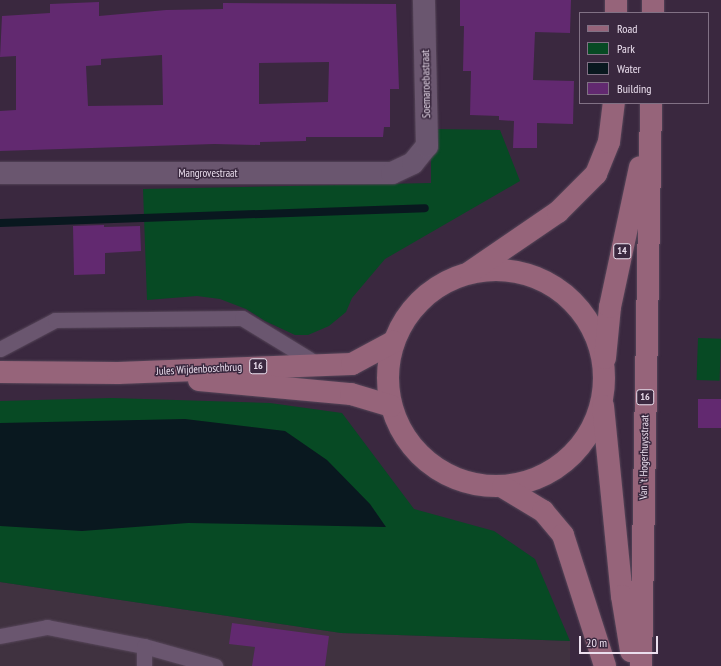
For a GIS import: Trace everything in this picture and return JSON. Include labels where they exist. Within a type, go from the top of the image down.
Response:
[{"type":"main road","points":[[616,0],[616,12]]},
{"type":"main road","points":[[653,0],[653,12]]},
{"type":"main road","points":[[605,666],[563,536],[543,511],[503,487],[453,477],[425,460],[404,436],[391,406],[387,374],[394,342],[405,319],[422,299],[443,284],[467,274],[558,212],[596,174],[609,142],[614,104]]},
{"type":"main road","name":"Van 't Hogerhuysstraat","points":[[641,666],[651,104]]},
{"type":"main road","name":"Van 't Hogerhuysstraat","points":[[604,376],[610,307],[650,128]]},
{"type":"main road","points":[[467,274],[500,270],[532,276],[561,292],[584,315],[596,338],[604,376],[603,406],[622,596],[634,666]]},
{"type":"main road","name":"Jules Wijdenboschbrug","points":[[0,372],[118,373],[317,364],[352,364],[394,342]]},
{"type":"main road","name":"Jules Wijdenboschbrug","points":[[118,373],[351,394],[391,406]]},
{"type":"main road","points":[[503,487],[543,474],[566,459],[585,438],[603,406]]},
{"type":"street","name":"Soemaroebastraat","points":[[413,163],[427,146],[424,0]]},
{"type":"street","name":"Mangrovestraat","points":[[0,173],[392,174],[413,163]]},
{"type":"lane","points":[[0,349],[55,320],[242,318],[317,364]]},
{"type":"lane","points":[[0,636],[47,627],[144,646],[215,666]]},
{"type":"lane","points":[[144,646],[144,666]]},
{"type":"shaded area","points":[[0,582],[341,633],[570,641],[570,666],[0,666]]},
{"type":"green space","points":[[431,129],[500,130],[520,181],[385,259],[352,298],[346,312],[329,326],[308,335],[295,335],[265,321],[246,309],[220,299],[197,296],[147,300],[143,189],[431,183]]},
{"type":"green space","points":[[698,338],[721,339],[720,381],[697,380]]},
{"type":"green space","points":[[112,398],[270,403],[342,413],[414,509],[494,531],[535,559],[570,641],[341,633],[0,582],[0,401]]},
{"type":"water","points":[[185,419],[285,431],[327,460],[370,504],[386,527],[188,523],[82,531],[0,526],[0,423]]},
{"type":"building","points":[[460,0],[571,0],[570,33],[535,32],[533,80],[574,81],[573,124],[537,123],[537,148],[513,148],[514,121],[499,120],[499,116],[470,115],[471,71],[463,71],[464,26],[460,26]]},
{"type":"building","points":[[99,2],[99,16],[166,10],[223,9],[223,3],[396,4],[399,89],[390,89],[390,127],[384,127],[383,137],[306,137],[306,141],[260,142],[260,145],[214,144],[0,151],[0,111],[16,110],[16,56],[0,57],[2,16],[50,13],[50,4]],"holes":[[[162,55],[163,105],[88,106],[86,66],[101,65],[101,59]],[[329,62],[328,102],[259,104],[259,63]]]},
{"type":"building","points":[[104,225],[104,227],[140,226],[141,251],[105,253],[105,274],[74,275],[73,226]]},
{"type":"building","points":[[698,399],[721,399],[721,428],[698,428]]},
{"type":"building","points":[[232,623],[329,636],[325,666],[252,666],[255,647],[229,644]]},
{"type":"waterway","points":[[0,223],[425,208]]}]
